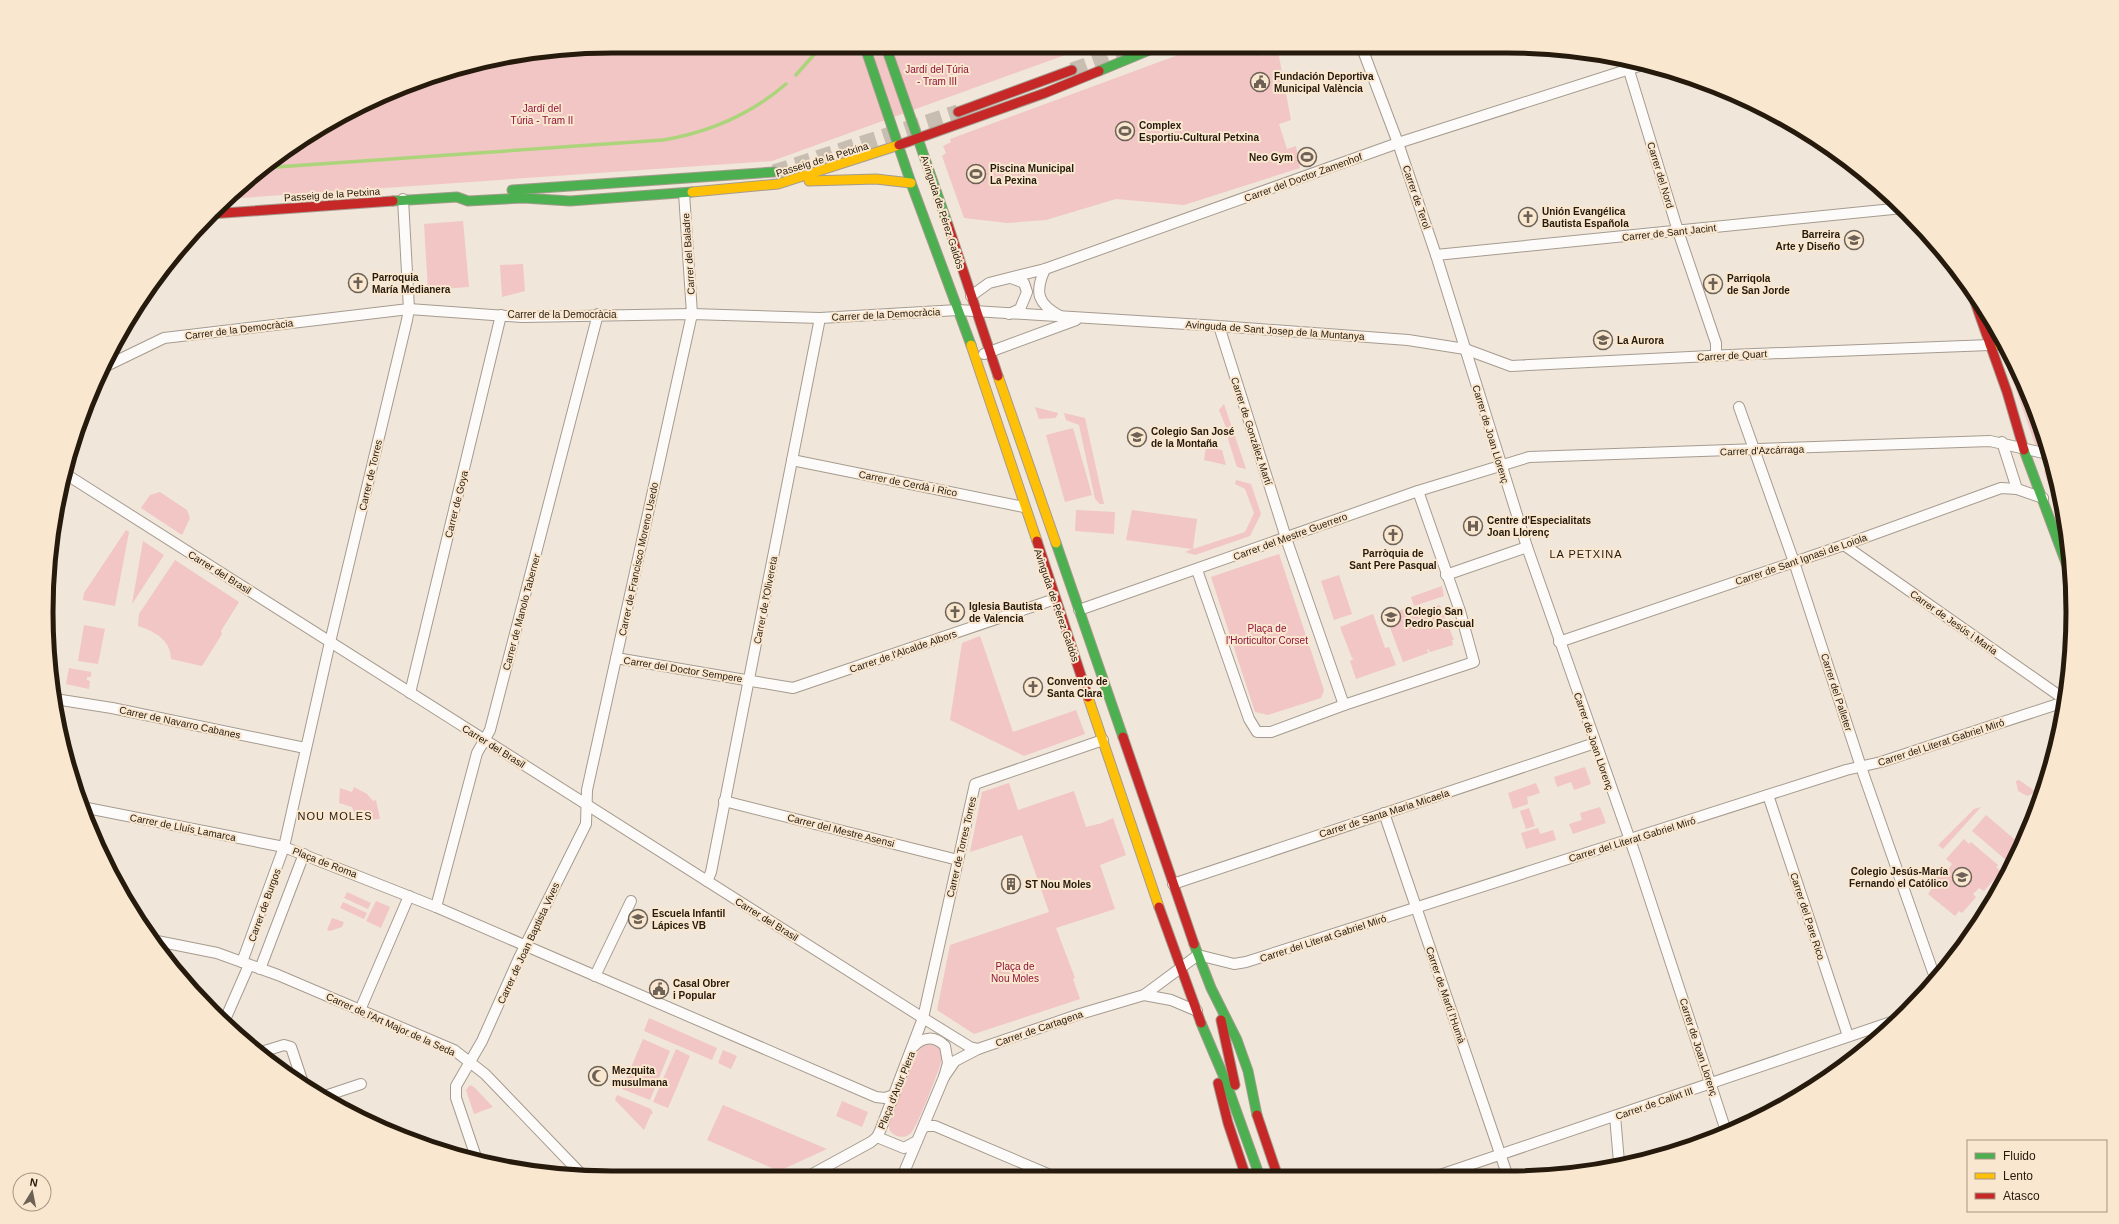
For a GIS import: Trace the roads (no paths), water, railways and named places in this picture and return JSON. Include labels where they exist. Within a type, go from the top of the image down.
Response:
[{"type":"main road","name":"Avinguda de Pérez Galdós","points":[[867,53],[911,184],[976,357],[1024,507],[1133,833],[1197,1010],[1206,1038],[1228,1123],[1244,1171]]},
{"type":"main road","name":"Avinguda de Pérez Galdós","points":[[888,53],[908,112],[919,138],[990,352],[1173,884],[1198,956],[1211,988],[1222,1022],[1236,1089],[1263,1171]]},
{"type":"main road","name":"Passeig de la Petxina","points":[[221,213],[403,199],[457,197],[468,201],[523,198],[570,201],[684,193],[778,184],[898,146],[1045,93],[1142,53]]},
{"type":"main road","points":[[958,112],[1072,70]]},
{"type":"main road","name":"Passeig de la Petxina","points":[[457,197],[468,192],[774,172]]},
{"type":"main road","points":[[778,184],[814,180],[876,179],[911,184]]},
{"type":"main road","points":[[1978,312],[2007,392],[2023,447],[2043,498],[2060,532]]},
{"type":"main road","name":"Carrer de Quart","points":[[1990,345],[1997,344]]},
{"type":"main road","name":"Avinguda de Pérez Galdós","points":[[1211,988],[1237,1040],[1248,1071],[1255,1110],[1276,1171]]},
{"type":"main road","name":"Avinguda de Pérez Galdós","points":[[1206,1038],[1226,1082],[1258,1171]]},
{"type":"street","name":"Carrer de Terol","points":[[1364,53],[1398,143],[1436,255],[1465,349]]},
{"type":"street","name":"Carrer del Doctor Zamenhof","points":[[971,296],[989,283],[1045,269],[1398,143],[1628,67]]},
{"type":"street","name":"Carrer del Nord","points":[[1628,67],[1678,231],[1716,343],[1716,356]]},
{"type":"street","name":"Carrer del Baladre","points":[[684,193],[692,314]]},
{"type":"street","name":"Carrer de Torres","points":[[305,748],[409,309],[403,199]]},
{"type":"street","name":"Carrer de Sant Jacint","points":[[1436,255],[1894,209]]},
{"type":"street","points":[[1045,269],[1039,287],[1041,300],[1045,306],[1060,316]]},
{"type":"street","points":[[1007,314],[1020,309],[1028,292],[1024,284],[1011,278]]},
{"type":"street","name":"Carrer de la Democràcia","points":[[112,363],[164,338],[409,309],[522,317],[598,314],[692,314],[820,318],[958,310]]},
{"type":"street","points":[[958,310],[977,312]]},
{"type":"street","name":"Avinguda de Sant Josep de la Muntanya","points":[[977,312],[1219,326],[1414,341],[1465,349]]},
{"type":"street","name":"Carrer de Manolo Taberner","points":[[436,907],[477,753],[490,730],[598,314]]},
{"type":"street","name":"Carrer de Francisco Moreno Usedo","points":[[586,804],[587,790],[692,314]]},
{"type":"street","name":"Carrer de Goya","points":[[410,692],[501,315]]},
{"type":"street","name":"Carrer de l'Olivereta","points":[[707,881],[711,872],[820,318]]},
{"type":"street","name":"Avinguda de Sant Josep de la Muntanya","points":[[976,357],[1057,326],[1083,318]]},
{"type":"street","name":"Carrer de González Martí","points":[[1219,326],[1285,537]]},
{"type":"street","name":"Carrer de Quart","points":[[1465,349],[1511,366],[1990,345]]},
{"type":"street","name":"Carrer de Joan Llorenç","points":[[1465,349],[1527,547],[1629,839],[1725,1126]]},
{"type":"street","name":"Carrer del Palleter","points":[[1739,407],[1794,562],[1861,767],[1934,972]]},
{"type":"street","name":"Carrer d'Azcárraga","points":[[1501,465],[1529,457],[1990,441],[2002,442],[2042,452]]},
{"type":"street","points":[[2002,442],[2017,489]]},
{"type":"street","name":"Carrer de Cerdà i Rico","points":[[792,460],[1024,507]]},
{"type":"street","name":"Carrer del Mestre Guerrero","points":[[1079,610],[1197,570],[1268,545],[1285,537],[1418,491],[1501,465]]},
{"type":"street","name":"Carrer del Brasil","points":[[70,477],[923,1018]]},
{"type":"street","name":"Carrer de Sant Ignasi de Loiola","points":[[1559,642],[1844,545],[2001,488],[2017,489],[2043,498]]},
{"type":"street","points":[[1197,570],[1249,719],[1257,732],[1271,732],[1344,705],[1474,662],[1458,604],[1446,575],[1418,491]]},
{"type":"street","points":[[1285,537],[1344,705]]},
{"type":"street","name":"Carrer de Jesús i Maria","points":[[1844,545],[2059,696]]},
{"type":"street","points":[[1446,575],[1527,547]]},
{"type":"street","name":"Carrer de l'Alcalde Albors","points":[[749,680],[793,688],[1055,599]]},
{"type":"street","name":"Carrer del Doctor Sempere","points":[[616,658],[749,680]]},
{"type":"street","name":"Carrer de Navarro Cabanes","points":[[61,700],[112,708],[305,748]]},
{"type":"street","name":"Carrer del Literat Gabriel Miró","points":[[1198,956],[1234,964],[1246,962],[1629,839],[2058,704]]},
{"type":"street","name":"Carrer de Torres Torres","points":[[923,1018],[975,784],[1103,740]]},
{"type":"street","name":"Carrer de Santa Maria Micaela","points":[[1173,884],[1595,743]]},
{"type":"street","name":"Plaça de Roma","points":[[305,748],[284,847],[369,879],[436,907],[876,1097],[885,1098],[894,1095]]},
{"type":"street","name":"Carrer del Pare Rico","points":[[1768,795],[1848,1036]]},
{"type":"street","name":"Carrer del Mestre Asensi","points":[[724,801],[958,860]]},
{"type":"street","name":"Carrer de Joan Baptista Vives","points":[[475,1154],[456,1098],[456,1086],[482,1041],[525,946],[586,824],[586,804]]},
{"type":"street","name":"Carrer de Lluís Lamarca","points":[[89,808],[284,847]]},
{"type":"street","name":"Carrer de Martí l’Humà","points":[[1384,813],[1506,1171]]},
{"type":"street","name":"Carrer de Burgos","points":[[226,1016],[284,847]]},
{"type":"street","name":"Carrer de Burgos","points":[[260,969],[304,854]]},
{"type":"street","points":[[360,1010],[409,896]]},
{"type":"street","points":[[594,976],[632,901]]},
{"type":"street","name":"Carrer de l'Art Major de la Seda","points":[[161,942],[217,953],[260,969],[454,1050],[485,1074],[577,1170]]},
{"type":"street","points":[[1144,995],[1198,956]]},
{"type":"street","points":[[1144,995],[1165,998],[1197,1010]]},
{"type":"street","name":"Carrer de Cartagena","points":[[944,1077],[955,1061],[978,1049],[1080,1014],[1144,995]]},
{"type":"street","points":[[923,1018],[970,1047],[978,1049]]},
{"type":"street","name":"Plaça d'Artur Piera","points":[[917,1141],[904,1148],[877,1137],[923,1018]]},
{"type":"street","name":"Carrer de Calixt III","points":[[1451,1171],[1884,1024]]},
{"type":"street","name":"Plaça d'Artur Piera","points":[[904,1171],[944,1077],[948,1062],[945,1046],[936,1039],[930,1038],[920,1040],[913,1047]]},
{"type":"street","points":[[267,1051],[289,1045],[292,1049],[301,1077]]},
{"type":"street","points":[[330,1095],[361,1084]]},
{"type":"street","points":[[1615,1116],[1619,1159]]},
{"type":"street","points":[[922,1128],[926,1126],[935,1126],[1040,1171]]},
{"type":"street","points":[[818,1171],[877,1137]]},
{"type":"waterway","points":[[796,75],[815,53]]},
{"type":"waterway","points":[[274,167],[663,140],[680,137],[729,121],[758,105],[786,84]]},
{"type":"tunnel","points":[[1072,70],[1120,53]]},
{"type":"tunnel","points":[[774,172],[958,112]]},
{"type":"place","name":"Fundación Deportiva Municipal València","points":[[1260,82]]},
{"type":"place","name":"Complex Esportiu-Cultural Petxina","points":[[1125,131]]},
{"type":"place","name":"Neo Gym","points":[[1307,157]]},
{"type":"place","name":"Piscina Municipal La Pexina","points":[[976,174]]},
{"type":"place","name":"Unión Evangélica Bautista Española","points":[[1528,217]]},
{"type":"place","name":"Barreira Arte y Diseño","points":[[1854,240]]},
{"type":"place","name":"Parroquia María Medianera","points":[[358,283]]},
{"type":"place","name":"Parriqola de San Jorde","points":[[1713,284]]},
{"type":"place","name":"La Aurora","points":[[1603,340]]},
{"type":"place","name":"Colegio San José de la Montaña","points":[[1137,437]]},
{"type":"place","name":"Centre d'Especialitats Joan Llorenç","points":[[1473,526]]},
{"type":"place","name":"Parròquia de Sant Pere Pasqual","points":[[1393,535]]},
{"type":"place","name":"Iglesia Bautista de Valencia","points":[[955,612]]},
{"type":"place","name":"Colegio San Pedro Pascual","points":[[1391,617]]},
{"type":"place","name":"Convento de Santa Clara","points":[[1033,687]]},
{"type":"place","name":"Colegio Jesús-María Fernando el Católico","points":[[1962,877]]},
{"type":"place","name":"ST Nou Moles","points":[[1011,884]]},
{"type":"place","name":"Escuela Infantil Lápices VB","points":[[638,919]]},
{"type":"place","name":"Casal Obrer i Popular","points":[[659,989]]},
{"type":"place","name":"Mezquita musulmana","points":[[598,1076]]},
{"type":"district","name":"LA PETXINA","points":[[1586,554]]},
{"type":"district","name":"NOU MOLES","points":[[335,816]]},
{"type":"park label","name":"Jardí del Túria - Tram III","points":[[937,74]]},
{"type":"park label","name":"Jardí del Túria - Tram II","points":[[542,114]]},
{"type":"park label","name":"Plaça de l'Horticultor Corset","points":[[1267,634]]},
{"type":"park label","name":"Plaça de Nou Moles","points":[[1015,972]]}]
